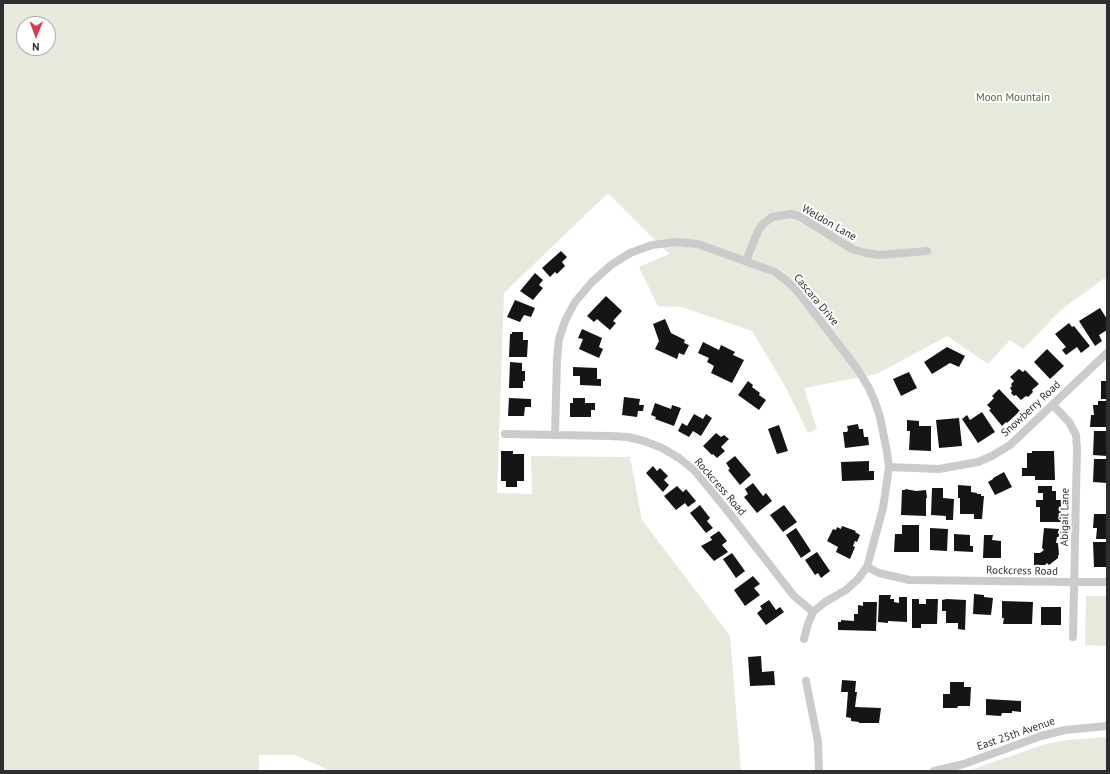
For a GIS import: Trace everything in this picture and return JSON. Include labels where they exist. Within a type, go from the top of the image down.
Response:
[{"type":"street","name":"Weldon Lane","points":[[746,261],[758,231],[763,224],[772,217],[791,214],[799,216],[852,250],[866,254],[879,256],[926,251]]},
{"type":"street","name":"Cascara Drive","points":[[555,435],[559,339],[565,321],[575,302],[592,282],[611,264],[630,253],[652,245],[676,242],[698,244],[775,272],[798,292],[856,366],[875,402],[885,440],[888,467],[883,508],[867,567],[858,579],[846,590],[825,602],[813,612]]},
{"type":"street","name":"Snowberry Road","points":[[888,467],[939,469],[978,462],[992,456],[1010,445],[1107,353]]},
{"type":"street","name":"Abigail Lane","points":[[1053,405],[1069,422],[1076,435],[1073,637]]},
{"type":"street","name":"Rockcress Road","points":[[505,434],[610,436],[644,441],[662,448],[679,458],[695,471],[794,596],[813,612]]},
{"type":"street","name":"Rockcress Road","points":[[867,567],[879,573],[909,580],[1107,582]]},
{"type":"street","points":[[804,639],[813,612]]},
{"type":"street","points":[[806,681],[818,742],[819,771]]},
{"type":"street","name":"East 25th Avenue","points":[[934,771],[964,764],[1041,736],[1065,730],[1107,726]]},
{"type":"green space","name":"Moon Mountain","points":[[3,3],[1107,3],[1107,279],[1103,279],[1061,310],[1023,349],[1010,340],[988,364],[947,336],[877,374],[804,388],[817,429],[808,433],[785,386],[752,331],[682,307],[658,306],[639,267],[669,254],[608,193],[504,293],[497,493],[532,494],[531,456],[630,457],[642,520],[730,636],[741,771],[331,771],[295,755],[259,755],[259,771],[3,771]]},
{"type":"green space","points":[[1086,596],[1107,596],[1107,646],[1085,645]]},
{"type":"green space","points":[[1107,737],[1107,771],[967,771],[1046,744],[1067,740]]},
{"type":"building","points":[[561,251],[567,257],[562,262],[565,266],[557,274],[555,272],[550,277],[542,268]]},
{"type":"building","points":[[535,273],[543,280],[539,285],[543,288],[533,300],[520,291]]},
{"type":"building","points":[[606,296],[622,311],[613,321],[616,323],[610,330],[597,319],[594,322],[587,316]]},
{"type":"building","points":[[515,300],[535,308],[531,317],[524,315],[520,322],[507,317]]},
{"type":"building","points":[[1100,308],[1107,319],[1107,330],[1099,335],[1102,341],[1095,346],[1079,321]]},
{"type":"building","points":[[665,319],[671,333],[685,340],[684,343],[689,345],[684,355],[679,353],[677,359],[655,349],[659,341],[653,324]]},
{"type":"building","points":[[1069,323],[1072,327],[1074,326],[1090,346],[1081,353],[1077,347],[1066,355],[1062,350],[1066,347],[1055,334]]},
{"type":"building","points":[[582,329],[602,338],[599,347],[603,349],[599,358],[579,349],[583,339],[578,338]]},
{"type":"building","points":[[512,332],[523,332],[523,340],[528,340],[527,357],[509,357],[510,334],[512,334]]},
{"type":"building","points":[[703,342],[719,350],[721,345],[735,352],[733,355],[744,360],[732,383],[711,373],[714,366],[707,362],[709,358],[698,353]]},
{"type":"building","points":[[947,347],[965,356],[959,367],[950,363],[932,374],[924,362]]},
{"type":"building","points":[[1047,349],[1064,366],[1050,379],[1034,362]]},
{"type":"building","points":[[510,362],[522,363],[522,371],[525,371],[523,388],[509,388]]},
{"type":"building","points":[[573,367],[597,368],[597,379],[601,379],[601,386],[580,385],[580,376],[573,376]]},
{"type":"building","points":[[1019,369],[1023,372],[1025,370],[1039,384],[1032,390],[1033,392],[1028,397],[1026,396],[1021,400],[1016,395],[1014,396],[1011,393],[1012,391],[1010,388],[1014,381],[1010,377]]},
{"type":"building","points":[[909,372],[917,388],[901,396],[893,379]]},
{"type":"building","points":[[748,381],[753,385],[752,387],[760,393],[759,395],[766,400],[759,410],[738,395]]},
{"type":"building","points":[[1101,381],[1107,381],[1107,399],[1101,399]]},
{"type":"building","points":[[999,389],[1020,411],[1002,426],[989,410],[991,409],[987,405],[994,398],[992,396]]},
{"type":"building","points":[[624,397],[640,399],[639,405],[644,405],[643,411],[638,411],[637,417],[622,415]]},
{"type":"building","points":[[509,398],[531,399],[531,407],[525,407],[524,416],[508,416]]},
{"type":"building","points":[[573,398],[585,398],[585,403],[595,403],[595,410],[591,410],[591,417],[570,417],[570,403],[573,403]]},
{"type":"building","points":[[1098,401],[1107,401],[1107,427],[1090,427],[1091,415],[1094,415],[1093,405],[1098,405]]},
{"type":"building","points":[[655,403],[671,409],[672,405],[681,408],[674,426],[655,419],[656,417],[651,415]]},
{"type":"building","points":[[982,412],[995,432],[978,443],[962,419],[967,415],[970,420]]},
{"type":"building","points":[[694,414],[703,419],[706,414],[712,418],[701,436],[693,431],[689,437],[678,431],[682,423],[687,426]]},
{"type":"building","points":[[959,418],[962,446],[939,448],[936,420]]},
{"type":"building","points":[[907,420],[919,421],[919,426],[931,426],[931,451],[909,450],[910,431],[907,431]]},
{"type":"building","points":[[858,424],[859,429],[863,429],[864,437],[868,437],[869,445],[845,448],[843,432],[847,432],[847,426]]},
{"type":"building","points":[[779,425],[788,451],[777,454],[768,429]]},
{"type":"building","points":[[1094,431],[1106,431],[1107,456],[1093,455]]},
{"type":"building","points":[[716,433],[721,437],[724,435],[729,439],[721,447],[725,451],[717,458],[703,446]]},
{"type":"building","points":[[501,451],[513,451],[513,454],[524,454],[524,481],[517,481],[517,487],[506,487],[506,481],[501,481]]},
{"type":"building","points":[[1032,451],[1054,451],[1055,480],[1035,480],[1035,476],[1022,476],[1022,468],[1027,468],[1027,453],[1032,453]]},
{"type":"building","points":[[735,456],[751,475],[740,485],[728,470],[730,469],[726,463]]},
{"type":"building","points":[[1094,459],[1107,459],[1107,483],[1093,482]]},
{"type":"building","points":[[869,461],[869,471],[874,471],[874,480],[842,481],[841,462]]},
{"type":"building","points":[[653,466],[657,471],[660,468],[668,476],[664,480],[669,485],[663,492],[646,473]]},
{"type":"building","points":[[1004,472],[1012,487],[995,495],[988,482]]},
{"type":"building","points":[[753,483],[763,496],[766,493],[772,501],[757,513],[744,497],[748,494],[745,489]]},
{"type":"building","points":[[958,485],[971,486],[971,492],[984,496],[982,519],[974,519],[974,514],[960,514]]},
{"type":"building","points":[[677,486],[683,492],[686,489],[696,501],[688,507],[685,503],[676,510],[664,496]]},
{"type":"building","points":[[1038,486],[1052,486],[1052,491],[1056,491],[1056,500],[1061,500],[1061,522],[1040,522],[1040,507],[1036,507],[1036,500],[1043,500],[1043,493],[1038,493]]},
{"type":"building","points":[[932,488],[943,488],[943,498],[954,499],[953,520],[946,520],[946,516],[931,515]]},
{"type":"building","points":[[905,489],[916,491],[926,490],[926,516],[901,515],[902,490]]},
{"type":"building","points":[[700,505],[710,518],[707,521],[713,528],[706,533],[690,513]]},
{"type":"building","points":[[784,505],[797,522],[783,532],[770,515]]},
{"type":"building","points":[[1094,514],[1107,514],[1107,539],[1096,539],[1097,528],[1093,528]]},
{"type":"building","points":[[902,525],[919,525],[919,552],[894,552],[895,534],[902,534]]},
{"type":"building","points":[[842,526],[856,531],[855,532],[860,535],[857,542],[855,541],[853,546],[855,547],[850,559],[836,552],[838,547],[827,541],[833,529],[836,530],[837,527],[841,529]]},
{"type":"building","points":[[796,528],[811,551],[801,558],[786,535]]},
{"type":"building","points":[[930,528],[948,529],[947,551],[930,550]]},
{"type":"building","points":[[1044,528],[1059,529],[1059,537],[1057,537],[1056,543],[1058,543],[1059,555],[1058,558],[1049,565],[1047,563],[1045,565],[1034,565],[1034,553],[1040,553],[1044,550],[1042,548]]},
{"type":"building","points":[[719,531],[727,541],[722,545],[728,552],[714,561],[701,546],[712,540],[710,537]]},
{"type":"building","points":[[954,534],[970,535],[970,546],[973,546],[973,552],[954,551]]},
{"type":"building","points":[[984,535],[993,535],[992,540],[1001,541],[1001,558],[983,558]]},
{"type":"building","points":[[1093,542],[1107,542],[1107,567],[1094,567]]},
{"type":"building","points":[[817,552],[830,571],[821,578],[818,573],[815,575],[805,560]]},
{"type":"building","points":[[732,553],[745,571],[736,578],[723,559]]},
{"type":"building","points":[[753,576],[760,584],[754,588],[760,595],[745,606],[734,590]]},
{"type":"building","points":[[974,594],[993,598],[991,615],[973,614]]},
{"type":"building","points":[[879,595],[891,595],[890,599],[894,599],[894,602],[899,603],[899,597],[907,597],[907,622],[878,622]]},
{"type":"building","points":[[912,599],[919,599],[919,604],[926,604],[926,599],[938,599],[937,624],[921,624],[921,628],[912,628]]},
{"type":"building","points":[[769,600],[776,610],[780,607],[784,612],[766,625],[757,613],[762,609],[760,606]]},
{"type":"building","points":[[942,600],[966,600],[965,630],[958,629],[958,623],[946,623],[946,611],[942,611]]},
{"type":"building","points":[[1002,601],[1033,602],[1032,624],[1003,624],[1004,618],[1002,618]]},
{"type":"building","points":[[863,602],[877,602],[876,631],[838,630],[838,622],[841,622],[841,620],[854,621],[854,614],[858,614],[858,605],[863,606]]},
{"type":"building","points":[[1041,607],[1061,607],[1061,625],[1041,625]]},
{"type":"building","points":[[761,656],[762,672],[774,671],[775,685],[750,686],[748,657]]},
{"type":"building","points":[[842,680],[856,681],[855,692],[857,692],[855,707],[881,708],[879,723],[859,723],[851,721],[851,718],[846,717],[848,692],[841,692]]},
{"type":"building","points":[[950,682],[964,682],[964,687],[971,687],[970,706],[943,708],[943,694],[950,694]]},
{"type":"building","points":[[986,699],[1021,701],[1021,712],[1012,711],[1012,713],[1002,713],[1001,716],[986,715]]}]
